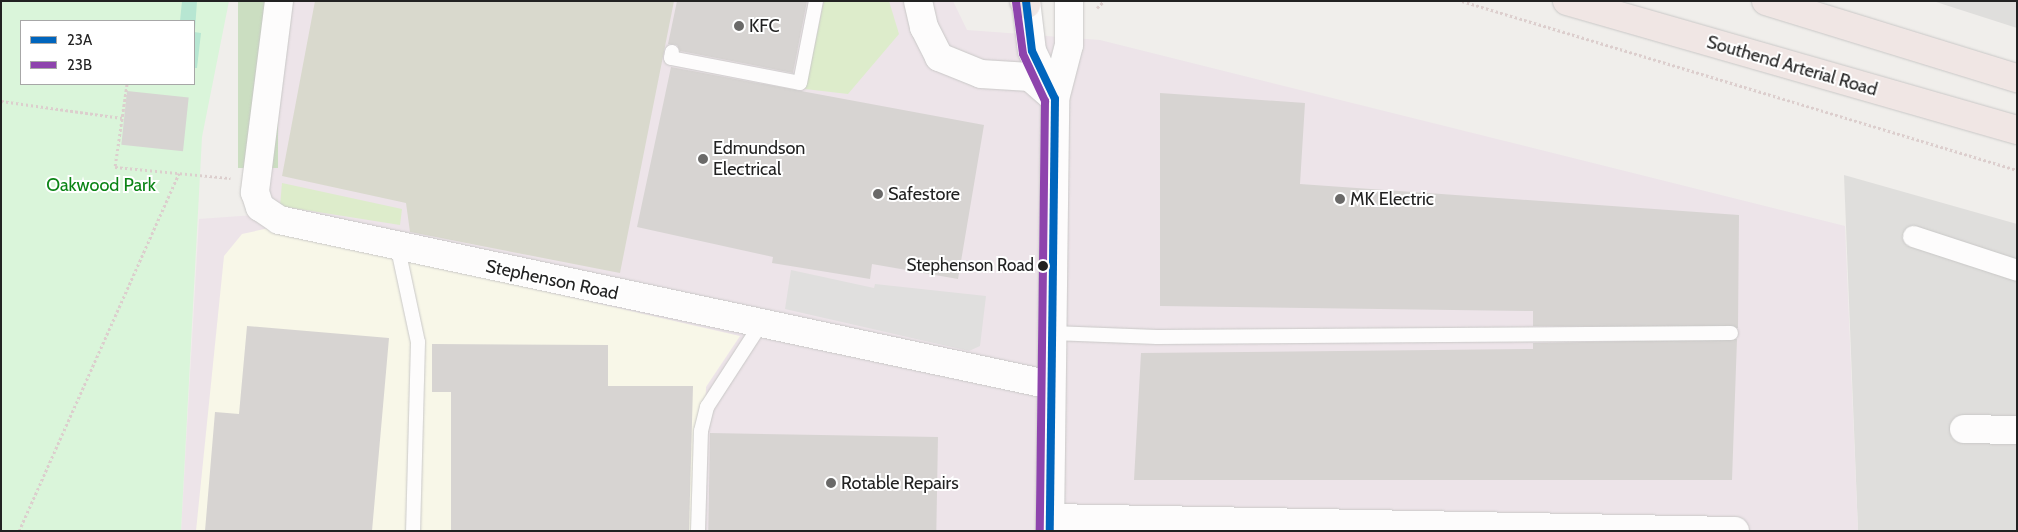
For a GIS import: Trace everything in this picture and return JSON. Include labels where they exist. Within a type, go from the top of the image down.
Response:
[{"type":"highway","name":"Southend Arterial Road","points":[[1567,1],[2017,130]]},
{"type":"highway","points":[[1766,1],[2017,78]]},
{"type":"street","name":"Stephenson Road","points":[[279,1],[256,181],[260,206],[279,220],[398,249],[1051,385]]},
{"type":"street","points":[[918,1],[924,27],[939,56],[956,67],[1030,78],[1055,99]]},
{"type":"street","points":[[1069,1],[1069,45],[1055,99],[1050,524],[1735,531]]},
{"type":"street","points":[[994,73],[1006,71],[1022,59],[1027,34],[1025,2]]},
{"type":"street","points":[[1027,34],[1055,99]]},
{"type":"street","points":[[1914,236],[2017,270]]},
{"type":"street","points":[[1964,429],[2017,430]]},
{"type":"lane","points":[[672,52],[671,58],[800,83],[816,1]]},
{"type":"lane","points":[[398,249],[418,342],[413,531]]},
{"type":"lane","points":[[698,531],[701,431],[707,407],[761,324]]},
{"type":"lane","points":[[1052,333],[1167,337],[1731,333]]},
{"type":"path","points":[[1462,1],[2017,170]]},
{"type":"path","points":[[127,85],[116,167],[256,181]]},
{"type":"path","points":[[1,102],[122,118]]},
{"type":"path","points":[[19,531],[179,173]]},
{"type":"shaded area","points":[[286,1],[953,1],[967,30],[1100,40],[1845,226],[1858,531],[181,531],[199,219],[255,215]]},
{"type":"shaded area","points":[[315,1],[674,1],[620,273],[410,232],[406,203],[282,176]]},
{"type":"shaded area","points":[[1933,1],[2017,1],[2017,28]]},
{"type":"shaded area","points":[[1844,175],[2017,224],[2017,531],[1858,531]]},
{"type":"shaded area","points":[[269,228],[740,336],[706,387],[702,531],[196,531],[224,256],[242,234]]},
{"type":"shaded area","points":[[791,270],[874,288],[875,284],[986,296],[980,346],[969,351],[785,309]]},
{"type":"green space","name":"Oakwood Park","points":[[1,1],[229,1],[202,137],[181,531],[1,531]]},
{"type":"green space","points":[[182,1],[197,1],[195,30],[195,20],[180,20]]},
{"type":"green space","points":[[238,1],[278,1],[278,168],[238,168]]},
{"type":"green space","points":[[824,1],[889,1],[899,34],[848,94],[805,89]]},
{"type":"green space","points":[[195,32],[201,33],[197,68],[195,68]]},
{"type":"green space","points":[[282,183],[402,209],[400,225],[280,206]]},
{"type":"building","name":"KFC","points":[[677,1],[807,1],[793,73],[680,51],[677,45],[668,44]]},
{"type":"building","points":[[671,67],[984,125],[958,279],[872,264],[870,279],[772,263],[773,257],[637,227]]},
{"type":"building","points":[[127,91],[189,97],[183,151],[121,145]]},
{"type":"building","name":"MK Electric","points":[[1160,93],[1305,103],[1300,184],[1739,215],[1738,328],[1533,326],[1533,311],[1160,306]]},
{"type":"building","points":[[247,326],[389,338],[372,531],[205,531],[215,412],[239,414]]},
{"type":"building","points":[[1737,339],[1732,480],[1134,480],[1141,353],[1533,349],[1533,343]]},
{"type":"building","points":[[432,344],[608,345],[608,386],[693,386],[689,531],[451,531],[451,392],[432,392]]},
{"type":"building","name":"Rotable Repairs","points":[[710,433],[938,437],[936,531],[708,531]]},
{"type":"transit line","name":"23A","points":[[1026,1],[1032,51],[1055,99],[1050,531]]},
{"type":"transit line","name":"23B","points":[[1016,2],[1023,54],[1045,101],[1040,531]]},
{"type":"place","name":"KFC","points":[[739,26]]},
{"type":"place","name":"Edmundson Electrical","points":[[703,159]]},
{"type":"place","name":"Safestore","points":[[878,194]]},
{"type":"place","name":"MK Electric","points":[[1340,199]]},
{"type":"place","name":"Stephenson Road","points":[[1043,266]]},
{"type":"place","name":"Rotable Repairs","points":[[831,483]]}]
